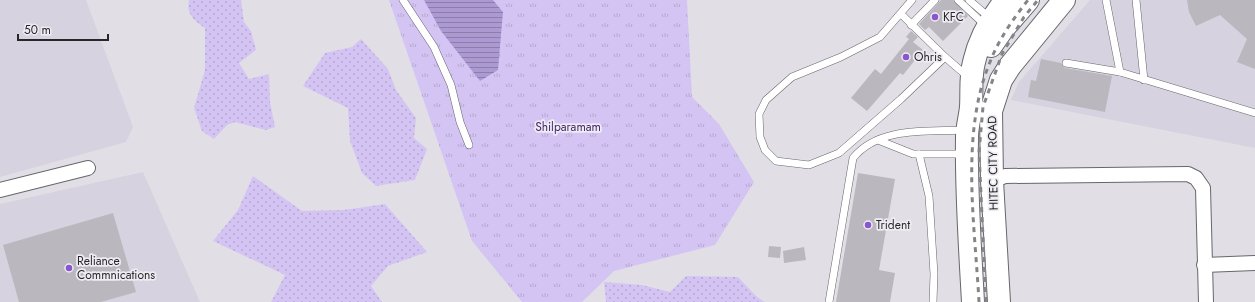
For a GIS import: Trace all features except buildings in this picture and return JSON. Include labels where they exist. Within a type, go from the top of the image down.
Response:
[{"type":"main road","name":"HITEC CITY ROAD","points":[[999,302],[992,181],[981,109],[971,79],[974,60],[994,26],[1006,0]]},
{"type":"main road","points":[[981,109],[980,72],[992,45],[994,26],[1028,0]]},
{"type":"main road","points":[[981,109],[1023,28],[1046,0]]},
{"type":"main road","name":"HITEC CITY ROAD","points":[[973,302],[967,130],[1010,66],[1064,0]]},
{"type":"street","points":[[0,190],[88,168]]},
{"type":"street","points":[[992,181],[1005,176],[1188,174],[1196,178],[1203,188],[1206,302]]},
{"type":"street","points":[[1204,265],[1255,263]]},
{"type":"lane","points":[[403,0],[437,53],[451,85],[460,122],[469,145]]},
{"type":"lane","points":[[912,0],[880,38],[841,57],[792,77],[766,100],[759,114],[760,137],[766,150],[776,161],[809,166],[839,153],[901,100],[945,57]]},
{"type":"lane","points":[[911,24],[935,0]]},
{"type":"lane","points":[[958,0],[994,26]]},
{"type":"lane","points":[[969,0],[994,26]]},
{"type":"lane","points":[[1106,0],[1120,72]]},
{"type":"lane","points":[[1136,0],[1144,80]]},
{"type":"lane","points":[[901,14],[945,57],[971,79]]},
{"type":"lane","points":[[1066,62],[1120,72],[1255,113]]},
{"type":"lane","points":[[829,302],[853,158],[869,143],[904,132],[967,130]]},
{"type":"lane","points":[[878,140],[913,154],[967,154]]},
{"type":"lane","points":[[919,154],[929,196],[934,274],[933,302]]},
{"type":"shaded area","points":[[0,0],[86,0],[133,127],[126,142],[0,177]]},
{"type":"shaded area","points":[[424,0],[493,0],[503,12],[498,70],[480,81],[441,31]]},
{"type":"shaded area","points":[[1090,0],[1255,0],[1255,148],[1011,100],[1019,82]]},
{"type":"shaded area","points":[[143,172],[200,302],[0,302],[0,204]]},
{"type":"green space","points":[[189,0],[241,0],[244,22],[251,31],[256,50],[239,63],[249,79],[269,74],[270,102],[275,127],[266,130],[235,122],[227,125],[214,139],[202,131],[194,108],[205,70],[205,28],[192,17],[188,5]]},
{"type":"green space","name":"Shilparamam","points":[[389,0],[687,0],[692,97],[719,124],[754,182],[715,245],[614,271],[582,302],[522,302],[472,241]]},
{"type":"green space","points":[[361,39],[388,69],[396,90],[416,118],[414,138],[427,149],[415,180],[376,186],[362,173],[350,141],[348,108],[303,86],[325,53],[352,47]]},
{"type":"green space","points":[[253,176],[302,211],[344,210],[385,204],[427,252],[388,266],[371,286],[382,302],[271,302],[285,275],[213,241],[238,210]]},
{"type":"green space","points":[[686,276],[738,277],[757,297],[765,302],[606,302],[604,282],[642,285],[670,292]]},
{"type":"railway","points":[[979,302],[972,180],[972,149],[975,119],[981,90],[990,62],[1007,30],[1028,0]]},
{"type":"railway","points":[[986,302],[979,152],[983,107],[1002,54],[1024,17],[1038,0]]},
{"type":"place","name":"KFC","points":[[935,17]]},
{"type":"place","name":"Ohris","points":[[906,57]]},
{"type":"place","name":"Trident","points":[[868,225]]},
{"type":"place","name":"Reliance Commnications","points":[[69,268]]}]
